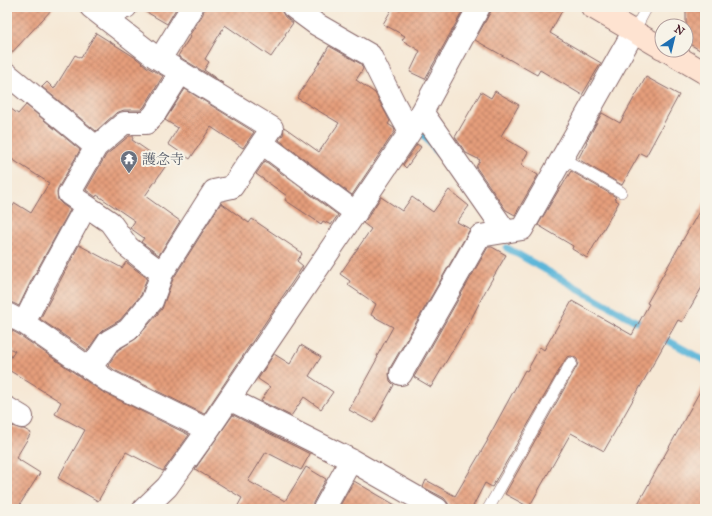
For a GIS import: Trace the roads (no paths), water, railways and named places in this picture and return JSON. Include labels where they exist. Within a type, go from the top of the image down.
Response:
[{"type":"street","points":[[96,11],[126,7]]},
{"type":"street","points":[[160,59],[192,7]]},
{"type":"street","points":[[293,7],[316,24],[370,55],[394,103],[417,121],[506,232]]},
{"type":"street","points":[[144,509],[167,487],[208,430],[356,213],[417,121],[479,7]]},
{"type":"street","points":[[592,7],[654,43]]},
{"type":"street","points":[[90,369],[109,341],[128,330],[152,301],[162,273],[214,191],[232,187],[272,128],[160,59],[96,11]]},
{"type":"street","points":[[401,374],[480,236],[522,229],[634,31]]},
{"type":"street","points":[[680,58],[705,73]]},
{"type":"street","points":[[162,273],[128,247],[110,222],[69,194],[96,148],[124,123],[146,123],[154,115],[180,72]]},
{"type":"street","points":[[7,74],[96,148]]},
{"type":"street","points":[[262,143],[356,213]]},
{"type":"street","points":[[86,206],[42,287],[16,318],[108,381],[208,430]]},
{"type":"street","points":[[229,399],[350,460],[437,509]]},
{"type":"street","points":[[324,509],[350,460]]},
{"type":"lane","points":[[634,31],[648,7]]},
{"type":"lane","points":[[562,158],[621,192]]},
{"type":"lane","points":[[488,509],[571,363]]},
{"type":"waterway","points":[[417,126],[438,153]]},
{"type":"waterway","points":[[507,248],[646,327]]},
{"type":"waterway","points":[[660,336],[705,361]]},
{"type":"place","name":"護念寺","points":[[129,174]]}]
